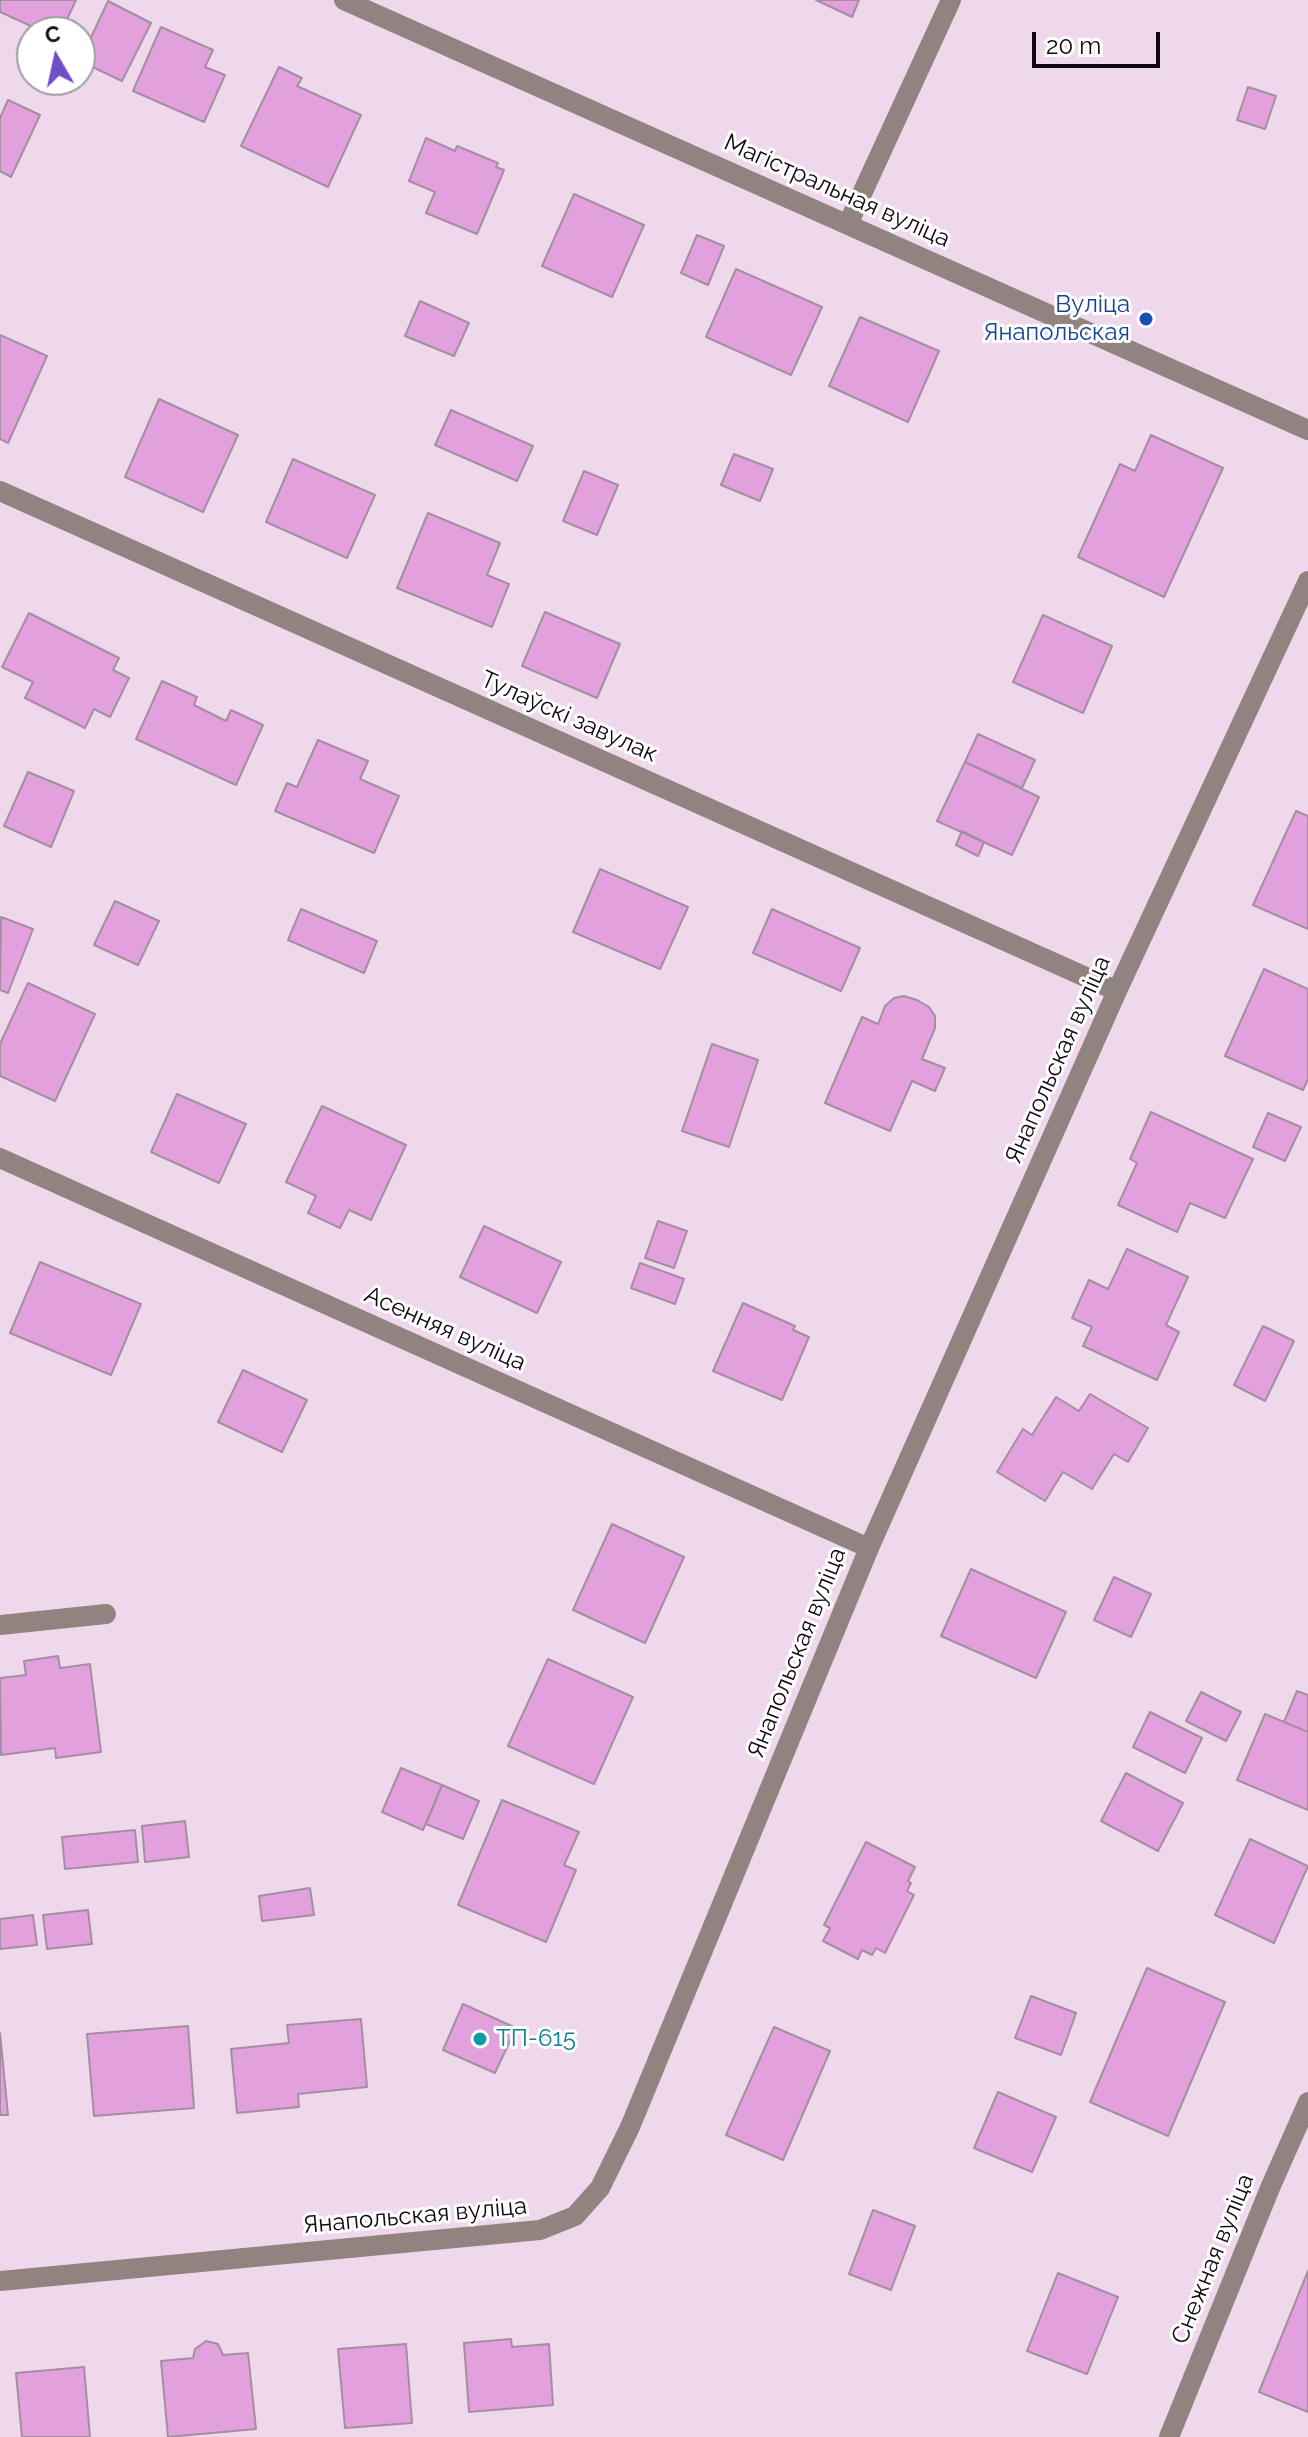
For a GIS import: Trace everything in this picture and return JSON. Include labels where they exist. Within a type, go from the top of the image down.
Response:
[{"type":"street","name":"Магістральная вуліца","points":[[344,0],[1308,430]]},
{"type":"street","points":[[848,224],[951,0]]},
{"type":"street","name":"Тулаўскі завулак","points":[[0,491],[1117,991]]},
{"type":"street","name":"Янапольская вуліца","points":[[0,2281],[540,2230],[575,2216],[600,2188],[630,2127],[869,1548],[1117,991],[1308,581]]},
{"type":"street","name":"Асенняя вуліца","points":[[0,1158],[869,1548]]},
{"type":"street","points":[[0,1625],[106,1614]]},
{"type":"street","name":"Снежная вуліца","points":[[1169,2437],[1308,2102]]},
{"type":"building","points":[[0,0],[76,0],[68,16],[16,16],[16,19],[0,12]]},
{"type":"building","points":[[816,0],[859,0],[852,17]]},
{"type":"building","points":[[108,1],[151,23],[122,81],[96,69],[96,27]]},
{"type":"building","points":[[161,27],[213,50],[205,67],[225,75],[204,122],[133,91]]},
{"type":"building","points":[[279,67],[302,78],[297,86],[361,115],[328,187],[241,146]]},
{"type":"building","points":[[1248,87],[1276,96],[1265,129],[1237,120]]},
{"type":"building","points":[[8,100],[40,115],[11,177],[0,171],[0,118]]},
{"type":"building","points":[[426,138],[455,151],[457,146],[498,163],[496,167],[504,170],[477,234],[426,213],[435,192],[409,181]]},
{"type":"building","points":[[574,194],[644,225],[612,297],[542,266]]},
{"type":"building","points":[[697,235],[724,246],[708,285],[681,273]]},
{"type":"building","points":[[736,269],[822,307],[791,375],[706,337]]},
{"type":"building","points":[[420,301],[469,323],[454,356],[405,336]]},
{"type":"building","points":[[860,317],[939,351],[908,422],[829,386]]},
{"type":"building","points":[[0,335],[47,356],[8,443],[0,439]]},
{"type":"building","points":[[159,399],[238,435],[203,512],[125,477]]},
{"type":"building","points":[[451,410],[533,446],[517,481],[435,445]]},
{"type":"building","points":[[1151,435],[1223,468],[1164,597],[1078,557],[1120,464],[1135,471]]},
{"type":"building","points":[[734,454],[773,469],[760,501],[721,485]]},
{"type":"building","points":[[293,459],[375,495],[347,558],[266,522]]},
{"type":"building","points":[[584,471],[618,485],[597,535],[563,521]]},
{"type":"building","points":[[428,513],[500,543],[487,575],[509,584],[492,627],[397,588]]},
{"type":"building","points":[[545,612],[620,644],[597,698],[522,666]]},
{"type":"building","points":[[29,613],[119,658],[113,670],[129,678],[110,717],[94,709],[85,728],[25,698],[33,682],[2,667]]},
{"type":"building","points":[[1043,615],[1112,646],[1083,713],[1013,682]]},
{"type":"building","points":[[162,681],[197,697],[194,705],[226,721],[231,710],[263,725],[236,785],[136,739]]},
{"type":"building","points":[[978,734],[1035,760],[1022,788],[965,762]]},
{"type":"building","points":[[318,740],[368,761],[360,779],[399,796],[374,853],[275,811],[287,783],[297,787]]},
{"type":"building","points":[[965,762],[1039,797],[1012,855],[937,821]]},
{"type":"building","points":[[28,772],[74,791],[51,847],[4,826]]},
{"type":"building","points":[[1296,811],[1308,816],[1308,929],[1253,905]]},
{"type":"building","points":[[962,831],[984,842],[978,856],[956,845]]},
{"type":"building","points":[[600,869],[688,907],[660,969],[573,932]]},
{"type":"building","points":[[115,901],[159,921],[138,965],[94,945]]},
{"type":"building","points":[[301,909],[377,941],[364,973],[288,940]]},
{"type":"building","points":[[772,909],[860,948],[841,991],[753,953]]},
{"type":"building","points":[[1,917],[33,929],[8,993],[0,990]]},
{"type":"building","points":[[1264,969],[1308,989],[1308,1079],[1303,1090],[1225,1056]]},
{"type":"building","points":[[28,983],[95,1014],[55,1101],[0,1076],[0,1044]]},
{"type":"building","points":[[904,996],[929,1007],[935,1016],[935,1028],[922,1059],[945,1068],[935,1091],[912,1081],[890,1131],[825,1103],[862,1017],[878,1024],[885,1006],[894,998]]},
{"type":"building","points":[[712,1044],[758,1060],[729,1147],[682,1131]]},
{"type":"building","points":[[177,1094],[246,1124],[219,1183],[151,1152]]},
{"type":"building","points":[[322,1106],[406,1145],[371,1220],[349,1210],[340,1228],[308,1213],[316,1196],[286,1182]]},
{"type":"building","points":[[1151,1112],[1253,1159],[1225,1218],[1190,1203],[1177,1232],[1118,1205],[1137,1163],[1130,1159]]},
{"type":"building","points":[[1268,1113],[1301,1127],[1285,1161],[1253,1147]]},
{"type":"building","points":[[658,1221],[687,1231],[674,1268],[645,1258]]},
{"type":"building","points":[[484,1226],[561,1262],[537,1313],[460,1277]]},
{"type":"building","points":[[1127,1249],[1188,1277],[1166,1325],[1179,1332],[1157,1380],[1083,1346],[1092,1327],[1072,1318],[1089,1280],[1108,1289]]},
{"type":"building","points":[[40,1262],[141,1304],[111,1375],[10,1333]]},
{"type":"building","points":[[640,1263],[684,1279],[675,1304],[631,1288]]},
{"type":"building","points":[[743,1303],[795,1326],[793,1330],[809,1337],[782,1400],[713,1371]]},
{"type":"building","points":[[1263,1326],[1294,1341],[1265,1401],[1234,1385]]},
{"type":"building","points":[[243,1370],[307,1400],[282,1452],[218,1422]]},
{"type":"building","points":[[1090,1394],[1148,1428],[1128,1462],[1114,1454],[1092,1489],[1063,1472],[1045,1501],[997,1472],[1023,1429],[1032,1435],[1056,1397],[1079,1411]]},
{"type":"building","points":[[612,1524],[684,1557],[645,1643],[573,1610]]},
{"type":"building","points":[[971,1569],[1066,1612],[1036,1678],[941,1636]]},
{"type":"building","points":[[1114,1577],[1151,1594],[1131,1637],[1094,1620]]},
{"type":"building","points":[[58,1656],[60,1668],[90,1664],[101,1752],[56,1758],[55,1748],[1,1755],[0,1678],[26,1675],[24,1661]]},
{"type":"building","points":[[548,1659],[633,1697],[594,1784],[508,1746]]},
{"type":"building","points":[[1297,1691],[1308,1695],[1308,1732],[1284,1722]]},
{"type":"building","points":[[1201,1692],[1241,1712],[1226,1741],[1186,1721]]},
{"type":"building","points":[[1150,1712],[1202,1738],[1185,1773],[1133,1747]]},
{"type":"building","points":[[1265,1714],[1308,1732],[1308,1810],[1237,1780]]},
{"type":"building","points":[[401,1768],[442,1785],[423,1830],[382,1812]]},
{"type":"building","points":[[1126,1773],[1183,1803],[1158,1851],[1101,1821]]},
{"type":"building","points":[[442,1785],[479,1801],[463,1839],[426,1824]]},
{"type":"building","points":[[502,1800],[579,1832],[564,1865],[576,1870],[546,1942],[458,1905]]},
{"type":"building","points":[[185,1821],[189,1857],[145,1862],[142,1826]]},
{"type":"building","points":[[135,1830],[138,1862],[65,1869],[62,1837]]},
{"type":"building","points":[[1250,1839],[1308,1866],[1274,1943],[1215,1915]]},
{"type":"building","points":[[866,1842],[915,1867],[907,1891],[914,1895],[885,1953],[876,1948],[872,1955],[862,1950],[858,1959],[823,1941],[830,1928],[824,1925]]},
{"type":"building","points":[[310,1888],[314,1915],[262,1921],[259,1896]]},
{"type":"building","points":[[88,1910],[92,1944],[47,1949],[43,1915]]},
{"type":"building","points":[[33,1915],[37,1945],[0,1949],[0,1919]]},
{"type":"building","points":[[1147,1968],[1225,2002],[1168,2136],[1090,2102]]},
{"type":"building","points":[[1031,1996],[1076,2013],[1061,2055],[1015,2038]]},
{"type":"building","name":"ТП-615","points":[[463,2004],[516,2028],[495,2073],[443,2050]]},
{"type":"building","points":[[361,2019],[367,2087],[298,2094],[299,2107],[237,2113],[231,2049],[289,2043],[287,2025]]},
{"type":"building","points":[[188,2026],[194,2108],[94,2116],[87,2034]]},
{"type":"building","points":[[774,2027],[830,2051],[783,2160],[726,2135]]},
{"type":"building","points":[[0,2033],[8,2115],[0,2115]]},
{"type":"building","points":[[998,2092],[1056,2117],[1032,2172],[974,2148]]},
{"type":"building","points":[[873,2210],[915,2226],[891,2290],[849,2274]]},
{"type":"building","points":[[1308,2271],[1308,2412],[1259,2392]]},
{"type":"building","points":[[1058,2273],[1118,2297],[1087,2374],[1027,2351]]},
{"type":"building","points":[[511,2339],[512,2347],[549,2344],[553,2405],[469,2412],[464,2343]]},
{"type":"building","points":[[206,2341],[218,2344],[223,2355],[248,2353],[256,2429],[168,2437],[161,2361],[193,2358],[195,2349]]},
{"type":"building","points":[[406,2344],[412,2423],[345,2428],[338,2349]]},
{"type":"building","points":[[84,2367],[90,2437],[22,2437],[16,2373]]},
{"type":"place","name":"Вуліца Янапольская","points":[[1146,319]]},
{"type":"place","name":"ТП-615","points":[[480,2039]]}]
